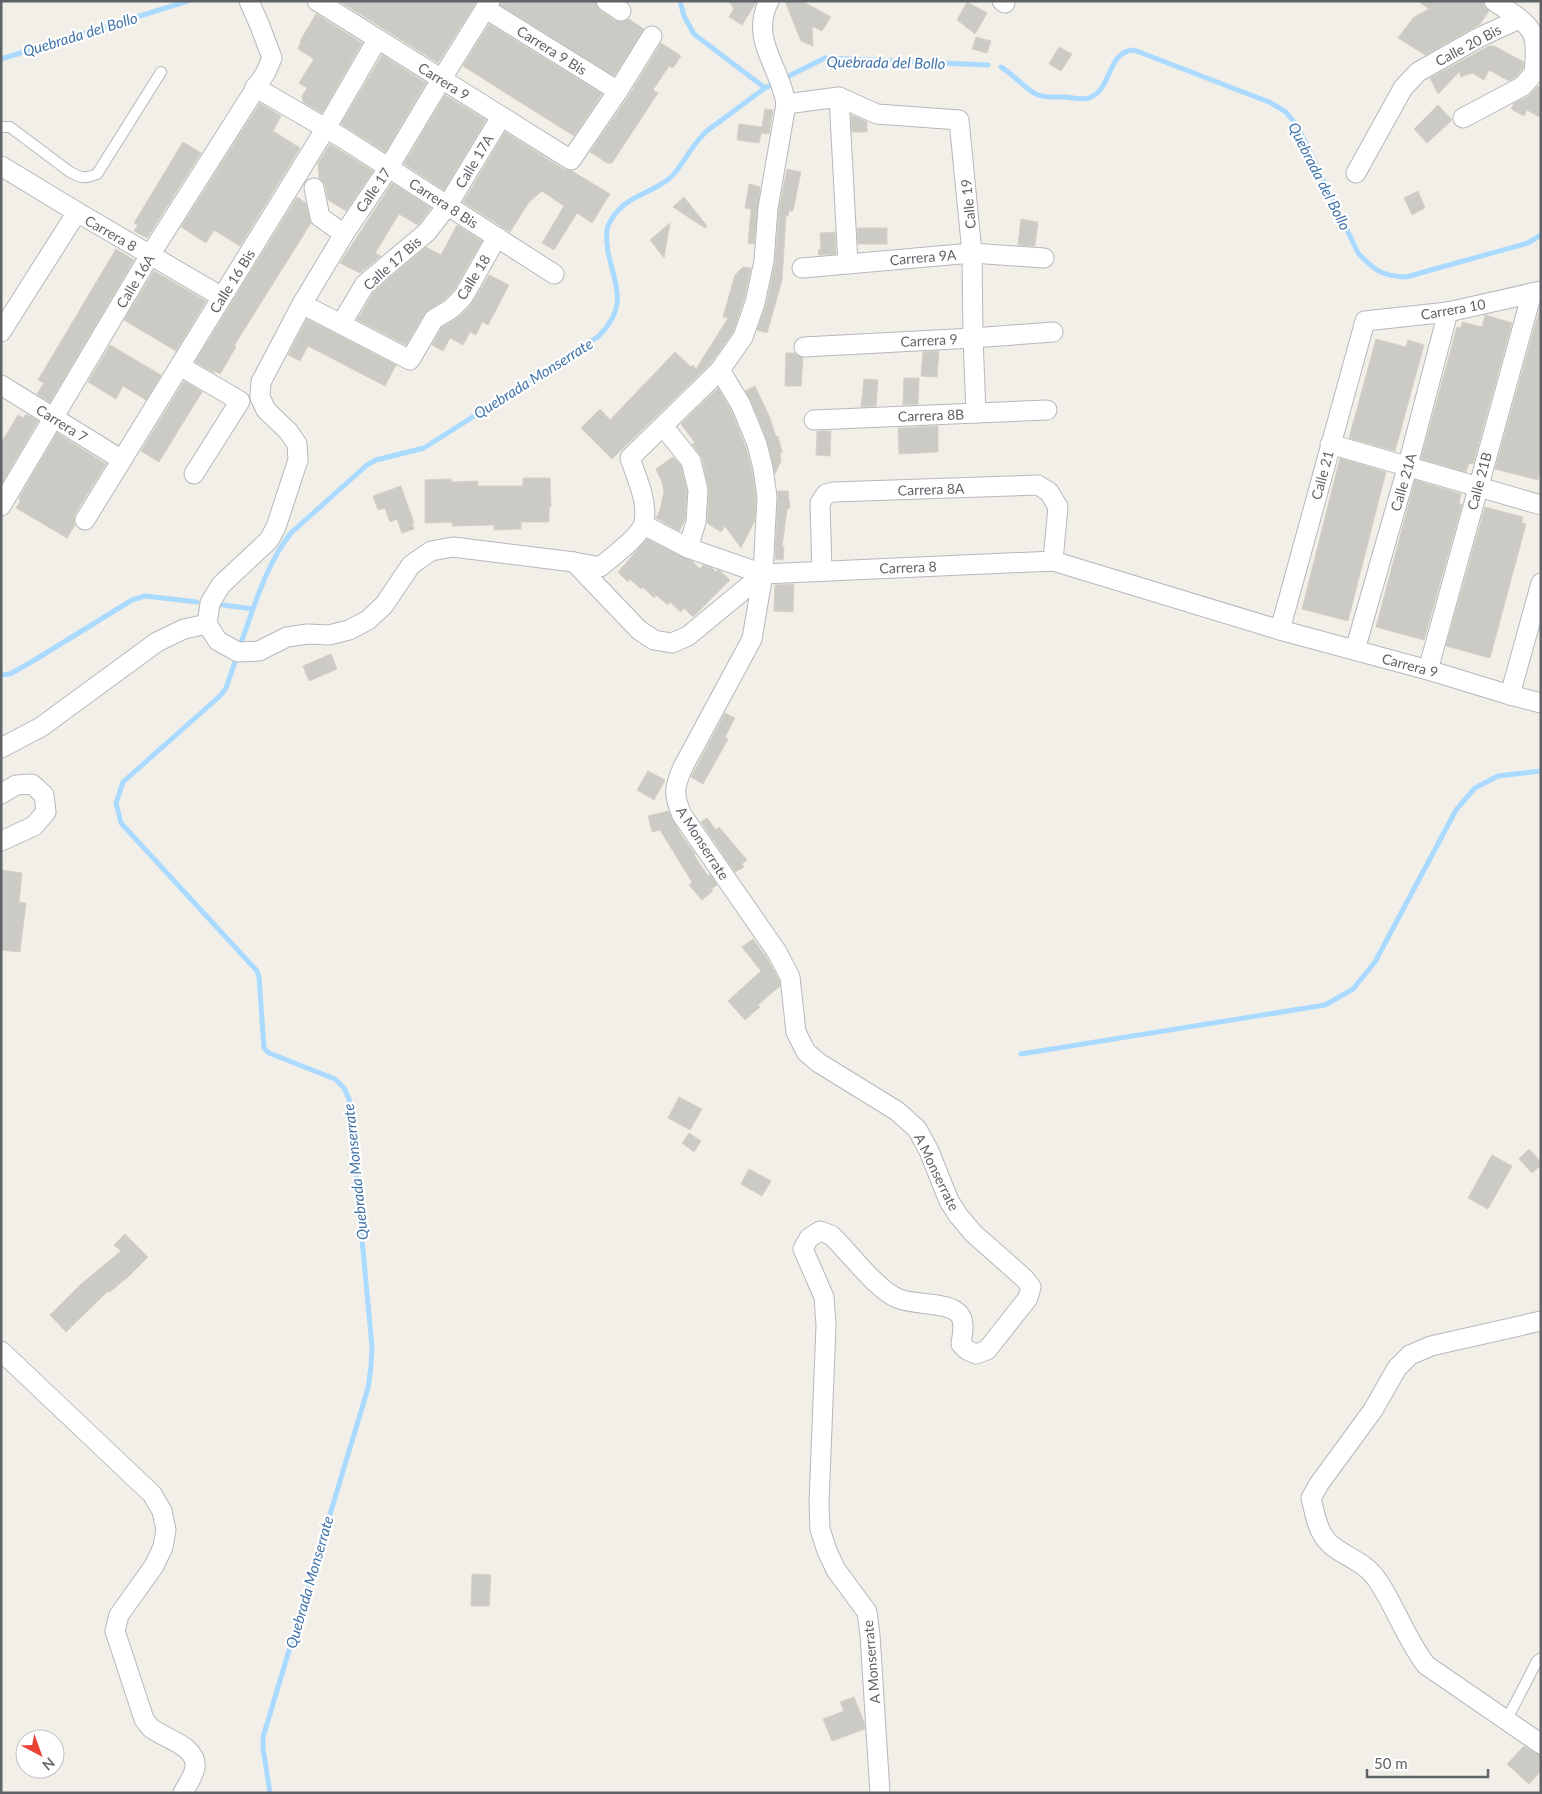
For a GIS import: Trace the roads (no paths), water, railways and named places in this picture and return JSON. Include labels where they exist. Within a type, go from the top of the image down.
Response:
[{"type":"street","name":"Calle 16A","points":[[1,506],[150,255],[266,72],[272,58],[249,1]]},
{"type":"street","name":"Carrera 9","points":[[317,1],[571,160],[618,91]]},
{"type":"street","points":[[1,748],[41,727],[157,642],[170,634],[184,629],[207,624],[218,641],[238,652],[259,651],[287,637],[308,634],[329,635],[349,630],[368,620],[384,605],[411,565],[431,551],[453,547],[600,567],[623,550],[644,525],[643,497],[630,458],[720,370],[743,337],[754,303],[764,261],[768,208],[786,99],[766,50],[762,33],[762,18],[769,1]]},
{"type":"street","points":[[1463,118],[1523,86],[1534,73],[1535,48],[1525,25],[1494,1]]},
{"type":"street","name":"Calle 17","points":[[207,624],[210,603],[222,585],[268,540],[276,527],[298,460],[297,444],[288,431],[266,410],[260,397],[261,382],[302,304],[344,234],[389,168],[488,5]]},
{"type":"street","name":"Carrera 9 Bis","points":[[488,5],[618,91]]},
{"type":"street","name":"Calle 20 Bis","points":[[1356,173],[1404,88],[1418,72],[1478,38],[1525,25]]},
{"type":"street","points":[[618,91],[652,36]]},
{"type":"street","name":"Calle 16 Bis","points":[[84,520],[326,128],[377,40]]},
{"type":"street","name":"Carrera 8 Bis","points":[[255,88],[326,128],[554,274]]},
{"type":"street","points":[[786,99],[839,97],[848,264]]},
{"type":"street","name":"Calle 19","points":[[839,97],[877,114],[959,120],[972,253],[976,413]]},
{"type":"street","name":"Calle 17A","points":[[447,206],[501,117]]},
{"type":"street","name":"Carrera 8","points":[[1,166],[222,297]]},
{"type":"street","points":[[314,188],[320,217],[344,234]]},
{"type":"street","name":"Calle 17 Bis","points":[[341,324],[365,284],[427,232],[447,206]]},
{"type":"street","points":[[1,332],[77,212]]},
{"type":"street","name":"Calle 18","points":[[341,324],[410,360],[434,319],[451,310],[463,297],[497,237]]},
{"type":"street","name":"Carrera 9A","points":[[802,268],[972,253],[1044,258]]},
{"type":"street","name":"Carrera 10","points":[[1365,321],[1448,312],[1536,292]]},
{"type":"street","name":"Calle 21B","points":[[1428,670],[1477,488],[1536,292]]},
{"type":"street","points":[[302,304],[341,324]]},
{"type":"street","name":"Calle 21A","points":[[1355,650],[1408,465],[1448,312]]},
{"type":"street","name":"Calle 21","points":[[1280,630],[1365,321]]},
{"type":"street","name":"Carrera 9","points":[[804,347],[1053,332]]},
{"type":"street","points":[[180,366],[240,401],[194,474]]},
{"type":"street","points":[[574,562],[639,630],[654,640],[672,643],[688,636],[763,574],[767,497],[763,468],[757,444],[741,404],[720,370]]},
{"type":"street","name":"Carrera 7","points":[[1,385],[122,460]]},
{"type":"street","name":"Carrera 8B","points":[[814,420],[1048,410]]},
{"type":"street","points":[[663,426],[692,461],[698,490],[696,522],[688,548]]},
{"type":"street","points":[[1330,444],[1541,505]]},
{"type":"street","name":"Carrera 8A","points":[[822,571],[820,503],[826,494],[833,492],[1038,485],[1049,492],[1058,506],[1053,561]]},
{"type":"street","points":[[644,525],[688,548],[763,574]]},
{"type":"street","name":"Carrera 8","points":[[763,574],[1053,561],[1280,630]]},
{"type":"street","name":"A Monserrate","points":[[763,574],[752,639],[683,767],[675,785],[676,801],[682,815],[777,952],[790,977],[796,1032],[806,1052],[819,1063],[897,1111],[917,1129],[929,1151],[949,1200],[958,1215],[973,1234],[1025,1279],[1031,1287],[1028,1298],[987,1350],[976,1354],[967,1350],[961,1344],[963,1325],[960,1314],[948,1307],[911,1303],[884,1291],[831,1235],[820,1231],[809,1238],[803,1250],[824,1297],[826,1325],[819,1503],[820,1529],[836,1570],[867,1612],[880,1793]]},
{"type":"street","points":[[1510,695],[1541,583]]},
{"type":"street","name":"Carrera 9","points":[[1280,630],[1541,703]]},
{"type":"street","points":[[1,794],[16,785],[32,784],[44,794],[46,812],[34,826],[1,841]]},
{"type":"street","points":[[1541,1321],[1432,1346],[1410,1356],[1397,1368],[1373,1410],[1319,1484],[1311,1498],[1318,1524],[1329,1543],[1362,1563],[1378,1580],[1415,1651],[1426,1665],[1541,1744]]},
{"type":"street","points":[[1,1351],[152,1494],[162,1512],[166,1530],[163,1547],[154,1566],[119,1615],[115,1631],[144,1719],[150,1728],[184,1747],[193,1755],[195,1767],[183,1793]]},
{"type":"lane","points":[[1,127],[10,128],[70,172],[87,178],[97,174],[161,72]]},
{"type":"lane","points":[[1506,1721],[1537,1661],[1541,1658]]},
{"type":"waterway","name":"Quebrada del Bollo","points":[[1,59],[188,1]]},
{"type":"waterway","name":"Quebrada del Bollo","points":[[680,1],[684,16],[694,34],[765,88],[776,83]]},
{"type":"waterway","name":"Quebrada del Bollo","points":[[1001,67],[1038,95],[1086,99],[1096,94],[1102,87],[1119,57],[1125,52],[1134,50],[1269,102],[1286,112],[1298,127],[1358,253],[1374,268],[1385,274],[1406,277],[1528,243],[1541,235]]},
{"type":"waterway","name":"Quebrada del Bollo","points":[[783,79],[825,58],[988,65]]},
{"type":"waterway","name":"Quebrada Monserrate","points":[[242,640],[257,597],[283,543],[292,532],[367,465],[376,460],[424,448],[599,336],[608,325],[617,306],[616,287],[606,239],[608,226],[613,216],[628,202],[670,178],[706,131],[765,88]]},
{"type":"waterway","points":[[1,675],[10,674],[33,661],[132,600],[145,596],[197,602]]},
{"type":"waterway","points":[[216,604],[253,609]]},
{"type":"waterway","name":"Quebrada Monserrate","points":[[236,659],[226,688],[221,695],[123,782],[116,803],[121,823],[257,971],[264,1048],[269,1053],[335,1079],[344,1088],[349,1099],[372,1347],[371,1367],[368,1388],[263,1737],[270,1793]]},
{"type":"waterway","points":[[1021,1054],[1325,1005],[1353,989],[1375,962],[1456,810],[1475,788],[1498,776],[1541,771]]}]
